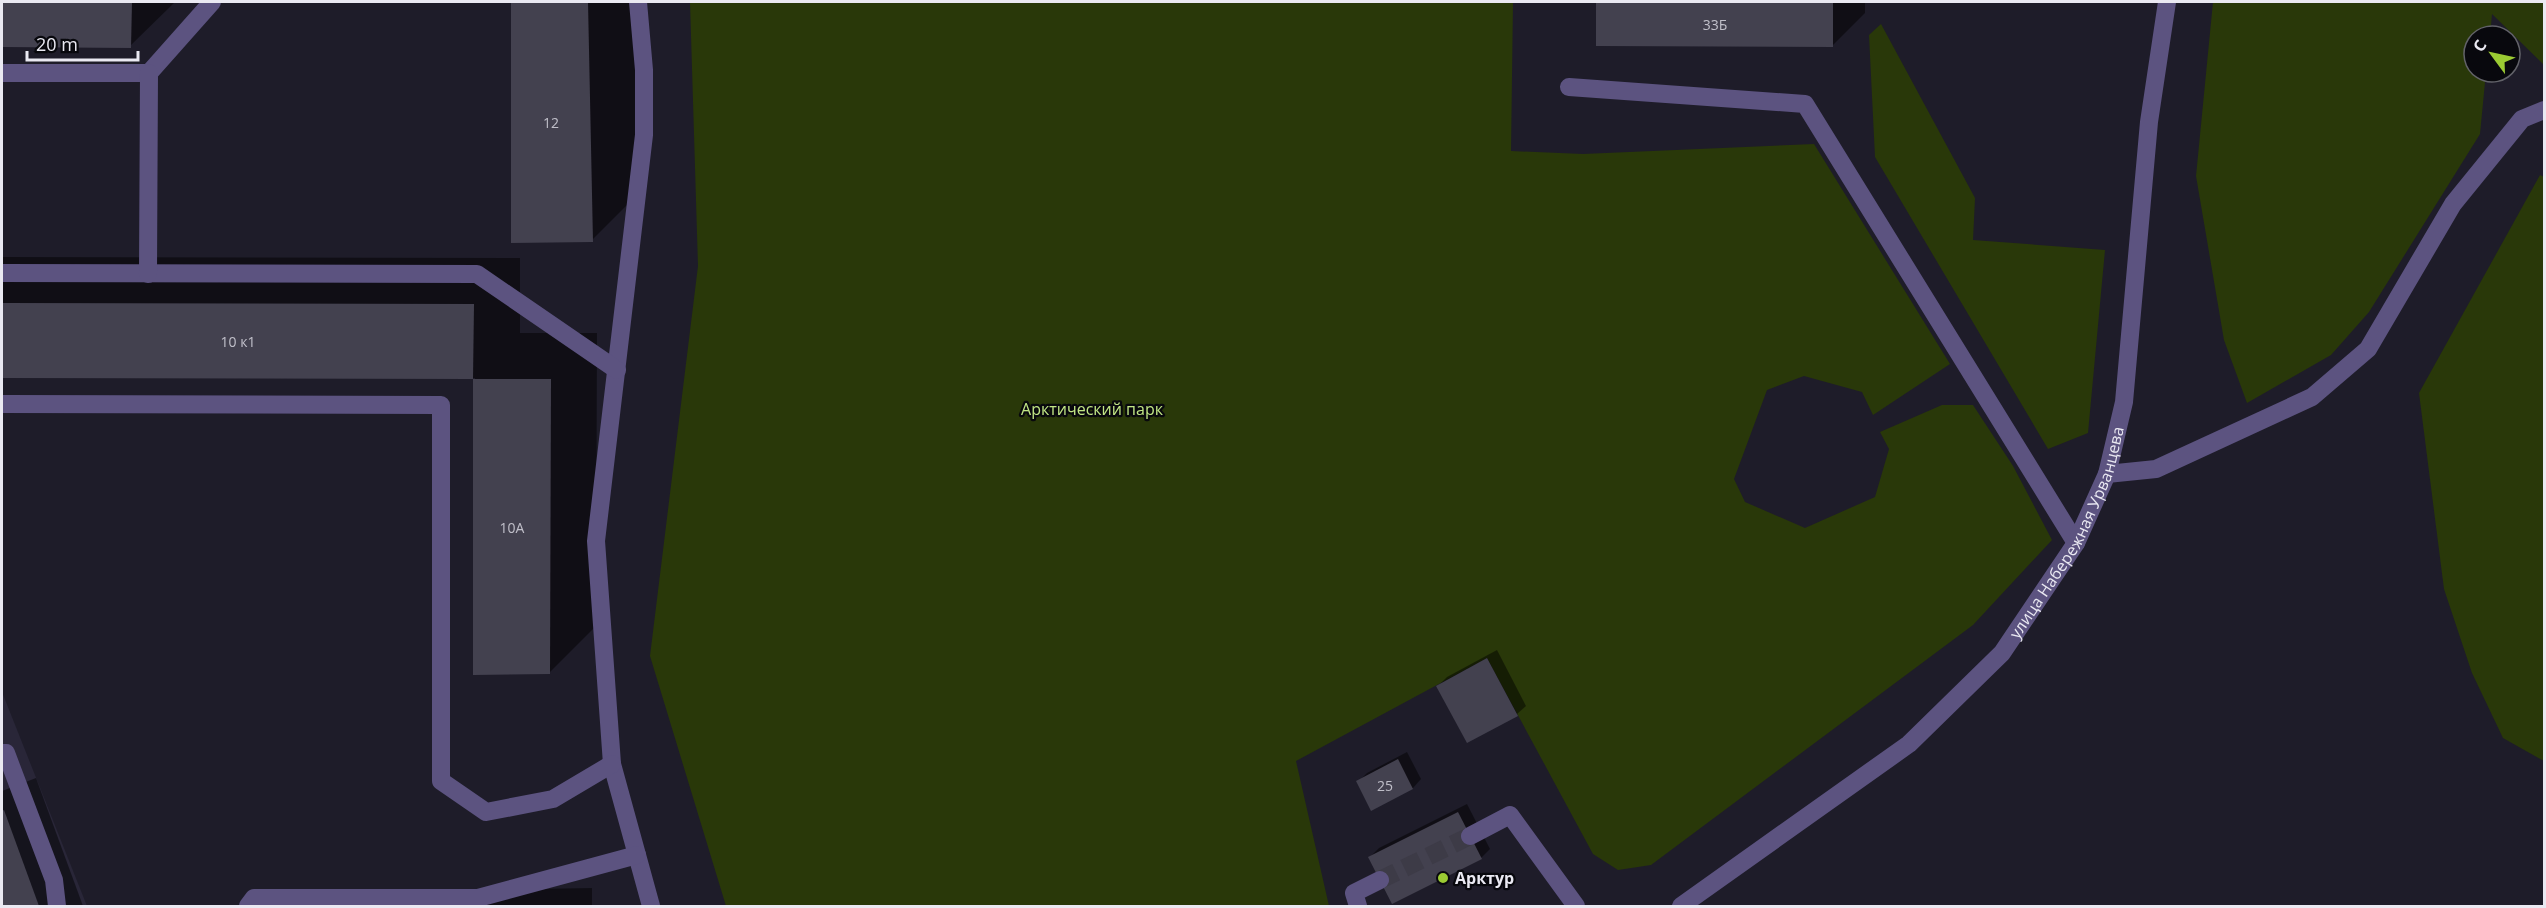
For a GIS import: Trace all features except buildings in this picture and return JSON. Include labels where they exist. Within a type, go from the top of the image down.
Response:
[{"type":"street","points":[[148,274],[148,73],[212,2]]},
{"type":"street","points":[[638,2],[644,69],[644,135],[597,541],[612,764],[651,906]]},
{"type":"street","name":"улица Набережная Урванцева","points":[[1681,906],[1909,744],[2002,653],[2076,543],[2107,474],[2124,402],[2149,122],[2167,2]]},
{"type":"street","points":[[2,73],[148,73]]},
{"type":"street","points":[[1569,87],[1805,104],[2076,543]]},
{"type":"street","points":[[2107,474],[2156,469],[2312,396],[2368,349],[2453,204],[2522,120],[2544,110]]},
{"type":"street","points":[[2,273],[477,274],[617,370]]},
{"type":"street","points":[[2,404],[441,405],[441,781],[486,812],[553,799],[612,764]]},
{"type":"street","points":[[2,753],[6,753],[54,880],[57,906]]},
{"type":"street","points":[[1470,836],[1510,815],[1576,906]]},
{"type":"street","points":[[248,906],[254,898],[478,898],[637,855]]},
{"type":"street","points":[[1358,906],[1354,893],[1380,880]]},
{"type":"shaded area","points":[[2,692],[87,906],[2,906]]},
{"type":"green space","name":"Арктический парк","points":[[690,2],[1513,2],[1511,151],[1583,154],[1814,144],[1950,364],[1873,415],[1862,392],[1804,376],[1767,390],[1734,479],[1745,502],[1805,528],[1875,497],[1889,449],[1880,432],[1942,405],[1973,405],[2013,466],[2052,540],[1973,625],[1651,865],[1618,870],[1593,854],[1487,658],[1296,761],[1329,906],[726,906],[650,656],[698,266]]},
{"type":"green space","points":[[2213,2],[2544,2],[2544,65],[2522,43],[2522,24],[2502,24],[2492,14],[2491,24],[2462,24],[2462,84],[2485,84],[2480,134],[2369,312],[2331,355],[2247,403],[2224,340],[2196,176]]},
{"type":"green space","points":[[1881,24],[1975,198],[1973,240],[2105,250],[2088,433],[2048,449],[1875,157],[1869,35]]},
{"type":"green space","points":[[2540,175],[2544,177],[2544,761],[2503,738],[2472,673],[2444,589],[2419,393]]},
{"type":"tunnel","points":[[1380,880],[1470,836]]},
{"type":"place","name":"Арктур","points":[[1443,878]]}]
